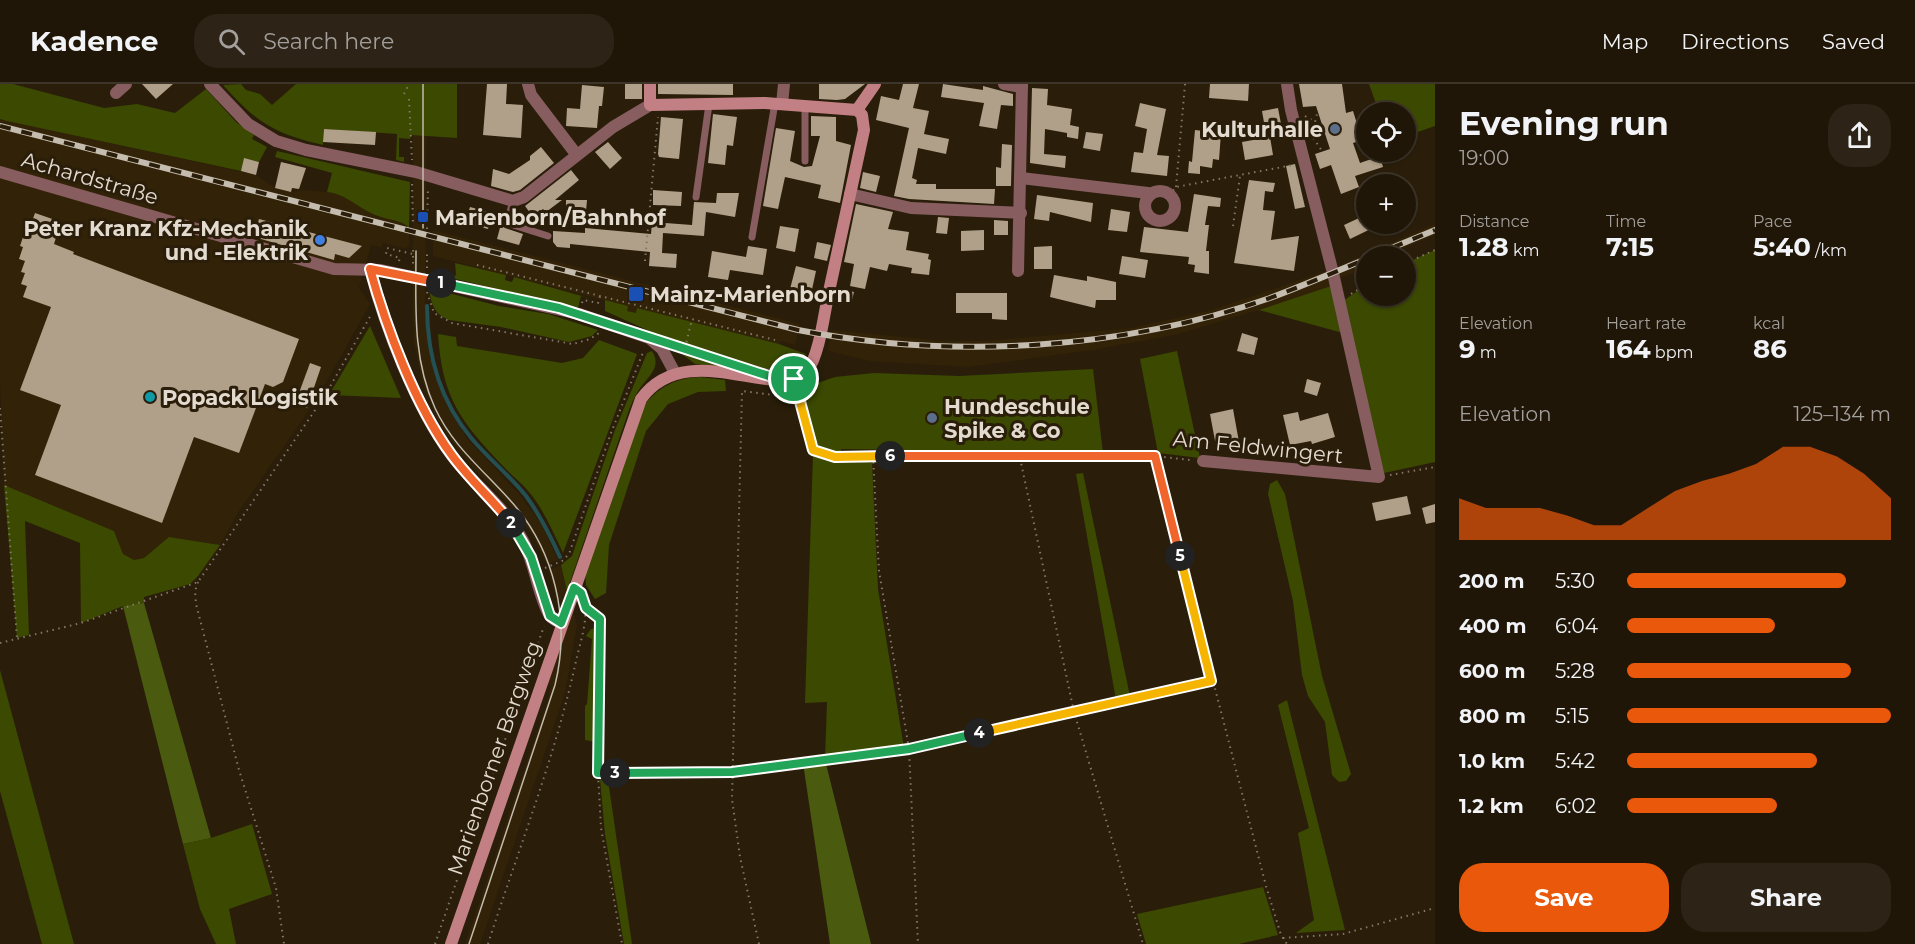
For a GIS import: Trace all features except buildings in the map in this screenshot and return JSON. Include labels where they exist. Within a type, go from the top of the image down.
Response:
[{"type":"street","points":[[116,93],[126,84]]},
{"type":"street","points":[[528,84],[531,95],[576,154]]},
{"type":"street","points":[[650,84],[654,105]]},
{"type":"street","points":[[779,104],[784,84]]},
{"type":"street","points":[[857,110],[875,84]]},
{"type":"street","points":[[1004,84],[1022,86],[1018,271]]},
{"type":"street","points":[[1287,84],[1304,163],[1340,301],[1378,477]]},
{"type":"street","points":[[212,85],[240,117],[266,136],[295,147],[513,201],[524,196],[613,127],[654,105],[779,104],[857,110],[862,115],[864,130],[814,358],[808,369],[794,379]]},
{"type":"street","name":"Achardstraße","points":[[0,172],[334,269],[370,269],[411,273],[428,281],[559,308],[649,338],[662,349],[675,373]]},
{"type":"street","points":[[1021,178],[1150,195]]},
{"type":"street","points":[[1158,191],[1173,191],[1173,213],[1161,221],[1147,214],[1145,204],[1150,195],[1158,191]]},
{"type":"street","points":[[850,194],[911,208],[1021,213]]},
{"type":"street","points":[[370,269],[379,302],[435,431],[464,471],[522,538],[556,620]]},
{"type":"street","name":"Marienborner Bergweg","points":[[451,944],[556,620],[574,588],[638,405],[654,384],[675,373],[696,370],[794,379]]},
{"type":"street","name":"Am Feldwingert","points":[[1203,461],[1378,477]]},
{"type":"lane","points":[[696,197],[709,104]]},
{"type":"lane","points":[[752,237],[779,104]]},
{"type":"lane","points":[[805,105],[806,161]]},
{"type":"lane","points":[[513,201],[507,223],[548,236]]},
{"type":"path","points":[[404,94],[409,84]]},
{"type":"path","points":[[1185,84],[1173,191],[1304,163]]},
{"type":"path","points":[[409,99],[413,225]]},
{"type":"path","points":[[645,261],[654,105]]},
{"type":"path","points":[[1302,114],[1315,122],[1318,110]]},
{"type":"path","points":[[1304,126],[1322,151]]},
{"type":"path","points":[[1233,226],[1240,175]]},
{"type":"path","points":[[427,229],[428,199]]},
{"type":"path","points":[[398,263],[400,258],[386,254],[387,249],[413,252],[411,273]]},
{"type":"path","points":[[1416,259],[1435,250]]},
{"type":"path","points":[[427,254],[428,281],[434,314],[445,321],[573,344],[595,337],[604,322]]},
{"type":"path","points":[[477,265],[775,340]]},
{"type":"path","points":[[1340,301],[1356,291]]},
{"type":"path","points":[[284,944],[276,888],[239,770],[196,604],[195,591],[198,582],[324,397],[379,302]]},
{"type":"path","points":[[685,348],[692,319]]},
{"type":"path","points":[[537,571],[562,561],[570,554],[611,433],[649,338],[719,359]]},
{"type":"path","name":"Am Feldwingert","points":[[794,379],[813,450],[835,457],[1155,456],[1203,461]]},
{"type":"path","points":[[759,944],[740,857],[732,799],[742,391],[798,398]]},
{"type":"path","points":[[0,408],[17,638]]},
{"type":"path","points":[[873,456],[879,571],[909,749],[918,944]]},
{"type":"path","points":[[1155,456],[1211,681],[1266,886],[1287,944]]},
{"type":"path","points":[[1020,458],[1074,712],[1143,944]]},
{"type":"path","points":[[1378,477],[1435,467]]},
{"type":"path","points":[[0,643],[81,623],[198,582]]},
{"type":"path","points":[[488,944],[558,735],[586,608],[581,593],[574,588]]},
{"type":"path","points":[[586,608],[596,614],[602,625],[598,773],[601,828],[622,944]]},
{"type":"path","points":[[435,944],[544,625],[556,620]]},
{"type":"path","points":[[598,773],[732,772],[909,749],[1211,681]]},
{"type":"path","points":[[1283,938],[1343,934],[1435,908]]},
{"type":"shaded area","points":[[427,84],[425,299],[428,347],[434,373],[447,406],[467,439],[519,494],[542,525],[558,560],[547,564],[534,538],[513,508],[472,467],[453,443],[438,421],[422,381],[414,342],[413,313],[413,94]]},
{"type":"shaded area","points":[[0,119],[256,175],[275,188],[291,192],[303,190],[338,193],[376,216],[406,224],[409,228],[409,246],[404,248],[383,243],[381,247],[371,245],[359,288],[370,304],[318,397],[239,511],[220,545],[170,537],[144,558],[134,560],[123,555],[114,531],[4,485],[0,380]]},
{"type":"shaded area","points":[[1435,224],[1435,235],[1408,246],[1384,246],[1416,234]]},
{"type":"shaded area","points":[[433,230],[800,324],[795,345],[781,341],[779,344],[637,308],[636,313],[627,311],[627,306],[433,256]]},
{"type":"shaded area","points":[[1356,258],[1356,272],[1338,279],[1336,267]]},
{"type":"shaded area","points":[[1326,271],[1331,286],[1174,335],[1092,350],[968,367],[870,361],[828,351],[832,330],[943,341],[986,341],[1132,328],[1212,310]]},
{"type":"shaded area","points":[[561,565],[567,591],[557,604],[549,570]]},
{"type":"shaded area","points":[[573,609],[577,626],[565,693],[480,944],[465,944],[549,696],[551,685],[547,684]]},
{"type":"green space","points":[[0,84],[13,84],[104,108],[137,104],[175,113],[206,89],[236,122],[254,135],[252,139],[267,147],[259,162],[244,159],[241,171],[7,121],[0,119]]},
{"type":"green space","points":[[241,84],[246,90],[260,94],[272,105],[296,84],[457,84],[457,138],[411,135],[410,139],[399,138],[399,157],[404,157],[404,162],[396,160],[397,134],[324,129],[323,145],[306,141],[267,125],[223,85]]},
{"type":"green space","points":[[1369,84],[1435,84],[1435,126],[1416,133],[1416,102],[1375,102]]},
{"type":"green space","points":[[277,151],[410,182],[409,228],[399,222],[371,213],[341,196],[327,192],[332,173],[275,157]]},
{"type":"green space","points":[[1435,250],[1435,462],[1384,473],[1343,301],[1356,292],[1356,306],[1416,306],[1416,259]]},
{"type":"green space","points":[[455,263],[506,275],[505,280],[512,282],[514,277],[596,300],[581,296],[578,308],[451,278],[456,275]]},
{"type":"green space","points":[[1331,286],[1343,333],[1259,310]]},
{"type":"green space","points":[[429,288],[499,306],[548,314],[598,330],[592,336],[569,342],[501,327],[449,320],[434,308]]},
{"type":"green space","points":[[605,300],[628,306],[627,311],[636,313],[637,308],[779,344],[806,354],[800,364],[793,369],[740,369],[695,364],[656,334],[605,311]]},
{"type":"green space","points":[[370,326],[401,398],[329,395]]},
{"type":"green space","points":[[438,334],[456,337],[457,346],[562,363],[583,358],[599,340],[637,354],[563,553],[548,521],[534,499],[475,435],[456,407],[444,375]]},
{"type":"green space","points":[[652,351],[656,362],[655,367],[638,391],[629,410],[567,591],[561,565],[572,556],[615,430],[647,353]]},
{"type":"green space","points":[[1177,351],[1200,458],[1158,453],[1140,359]]},
{"type":"green space","points":[[1093,369],[1103,453],[841,449],[841,456],[826,456],[813,450],[798,398],[806,387],[835,377],[874,373],[959,376]]},
{"type":"green space","points":[[700,377],[725,380],[726,391],[698,392],[668,404],[646,431],[609,545],[606,593],[595,599],[586,585],[585,572],[645,404],[657,392],[670,384]]},
{"type":"green space","points":[[813,454],[834,459],[868,457],[872,463],[878,589],[904,748],[825,758],[827,702],[805,703]]},
{"type":"green space","points":[[1083,473],[1130,696],[1116,700],[1076,474]]},
{"type":"green space","points":[[1277,480],[1285,494],[1322,676],[1351,774],[1346,781],[1339,782],[1332,775],[1325,722],[1308,696],[1302,675],[1293,601],[1268,494],[1270,484]]},
{"type":"green space","points":[[4,485],[114,531],[123,554],[134,560],[144,558],[169,537],[220,545],[190,584],[144,597],[144,603],[123,606],[81,623],[80,543],[25,521],[29,635],[17,638]]},
{"type":"green space","points":[[144,603],[211,838],[183,844],[123,606]]},
{"type":"green space","points":[[597,628],[597,742],[585,740],[585,706],[592,639],[586,636],[591,629]]},
{"type":"green space","points":[[0,670],[74,944],[42,944],[0,791]]},
{"type":"green space","points":[[1287,700],[1345,930],[1296,933],[1314,920],[1298,833],[1309,828],[1278,705]]},
{"type":"green space","points":[[825,760],[871,944],[830,944],[803,763]]},
{"type":"green space","points":[[600,779],[608,780],[632,944],[624,944],[605,834]]},
{"type":"green space","points":[[252,824],[272,894],[229,909],[236,944],[216,944],[200,909],[183,844],[211,838]]},
{"type":"green space","points":[[1263,887],[1278,935],[1239,944],[1146,944],[1137,914]]},
{"type":"waterway","points":[[427,306],[433,359],[451,409],[472,439],[526,496],[545,525],[560,557]]},
{"type":"tram line","points":[[423,84],[423,228]]},
{"type":"tram line","points":[[416,251],[419,351],[422,370],[435,408],[450,434],[509,499],[538,540],[548,563],[560,611],[560,660],[555,685],[469,944]]},
{"type":"railway","points":[[0,126],[798,330],[856,339],[916,345],[976,347],[1036,345],[1096,339],[1214,316],[1270,298],[1356,263]]},
{"type":"railway","points":[[1396,246],[1435,230]]},
{"type":"place","name":"Kulturhalle","points":[[1335,129]]},
{"type":"place","name":"Marienborn/Bahnhof","points":[[423,217]]},
{"type":"place","name":"Peter Kranz Kfz-Mechanik und -Elektrik","points":[[320,240]]},
{"type":"place","name":"Mainz-Marienborn","points":[[636,294]]},
{"type":"place","name":"Popack Logistik","points":[[150,397]]},
{"type":"place","name":"Hundeschule Spike & Co","points":[[932,418]]},
{"type":"route","points":[[370,269],[559,308],[775,378],[794,379],[813,450],[817,454],[826,456],[1020,458],[1155,456],[1211,681],[909,749],[732,772],[598,773],[602,625],[600,619],[586,608],[581,593],[574,588],[561,623],[550,616],[537,571],[522,538],[499,508],[464,471],[435,431],[379,302],[370,269]]}]
